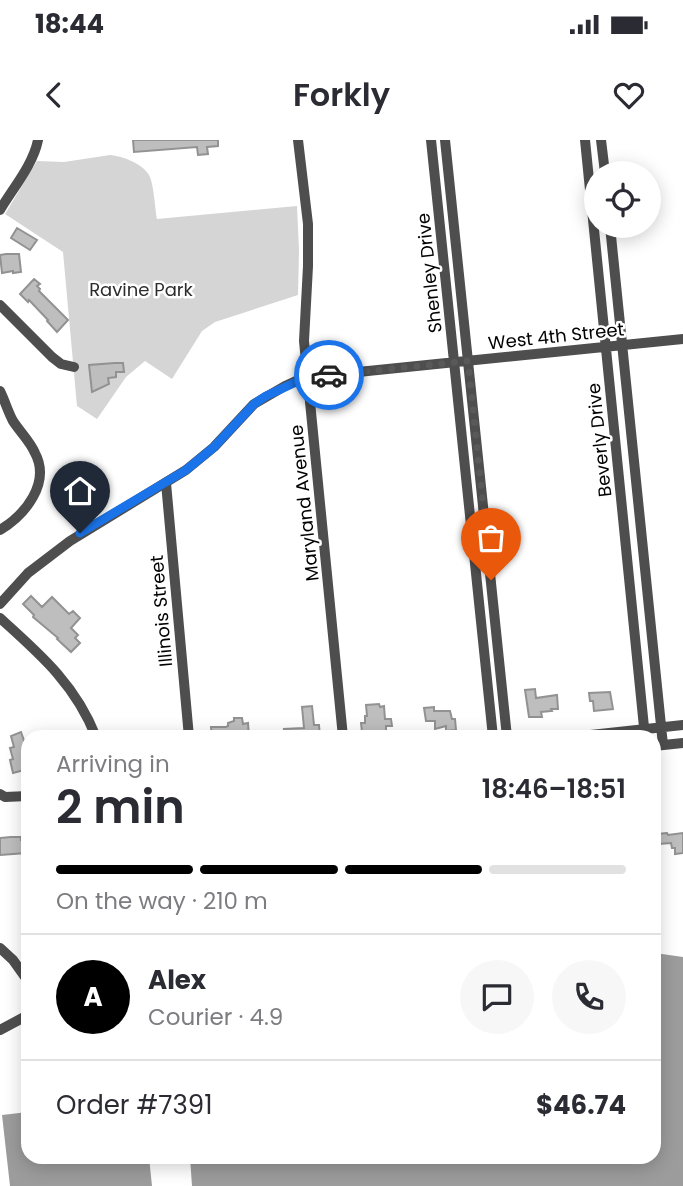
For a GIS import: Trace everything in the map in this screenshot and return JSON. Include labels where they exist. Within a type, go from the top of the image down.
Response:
[{"type":"street","points":[[0,210],[34,154],[38,140]]},
{"type":"street","name":"Maryland Avenue","points":[[298,140],[308,224],[304,329],[307,379],[342,730]]},
{"type":"street","name":"Shenley Drive","points":[[431,140],[492,730]]},
{"type":"street","name":"Shenley Drive","points":[[446,140],[506,730]]},
{"type":"street","name":"Beverly Drive","points":[[585,140],[644,730]]},
{"type":"street","points":[[601,140],[603,161]]},
{"type":"street","name":"Beverly Drive","points":[[611,238],[661,733]]},
{"type":"street","points":[[0,305],[51,358],[74,367]]},
{"type":"street","name":"West 4th Street","points":[[0,604],[28,573],[70,541],[186,470],[214,447],[254,404],[285,386],[307,379],[683,339]]},
{"type":"street","points":[[0,391],[15,424],[36,454],[40,472],[36,488],[25,509],[0,530]]},
{"type":"street","name":"Illinois Street","points":[[166,483],[187,730]]},
{"type":"street","points":[[0,618],[66,683],[82,706],[93,730]]},
{"type":"street","points":[[653,730],[683,725]]},
{"type":"street","points":[[661,745],[683,743]]},
{"type":"street","points":[[0,794],[5,797],[21,796]]},
{"type":"street","points":[[0,948],[21,971]]},
{"type":"street","points":[[0,1030],[21,1020]]},
{"type":"green space","name":"Ravine Park","points":[[110,155],[131,161],[149,175],[157,219],[297,206],[298,295],[215,322],[202,331],[172,379],[145,361],[126,377],[97,419],[77,406],[63,252],[5,214],[37,161],[64,162]]},
{"type":"shaded area","points":[[661,954],[683,957],[683,1186],[192,1186],[190,1164],[661,1164]]},
{"type":"shaded area","points":[[21,1113],[21,1164],[150,1164],[152,1186],[10,1186],[2,1115]]},
{"type":"building","points":[[133,140],[218,140],[218,146],[207,147],[208,154],[198,155],[197,147],[134,152]]},
{"type":"building","points":[[17,228],[37,240],[30,250],[11,238]]},
{"type":"building","points":[[19,254],[21,272],[2,273],[0,255]]},
{"type":"building","points":[[34,279],[40,284],[37,286],[39,291],[68,320],[57,332],[29,300],[28,302],[20,294]]},
{"type":"building","points":[[123,363],[124,372],[116,372],[116,377],[108,378],[109,384],[92,392],[89,365]]},
{"type":"building","points":[[31,596],[42,607],[52,597],[69,614],[73,611],[80,618],[71,628],[78,635],[75,638],[80,643],[71,652],[33,617],[23,604]]},
{"type":"building","points":[[535,689],[536,698],[557,695],[558,709],[541,712],[542,717],[529,717],[525,690]]},
{"type":"building","points":[[610,692],[613,709],[594,711],[589,693]]},
{"type":"building","points":[[366,705],[384,706],[385,719],[391,719],[392,726],[386,726],[386,730],[362,730],[361,723],[365,723],[367,716]]},
{"type":"building","points":[[312,706],[314,725],[319,725],[319,730],[284,730],[304,728],[302,707]]},
{"type":"building","points":[[434,707],[434,711],[450,711],[452,719],[455,719],[456,730],[446,730],[446,726],[435,729],[435,721],[426,721],[424,708]]},
{"type":"building","points":[[234,718],[242,718],[243,724],[248,723],[248,730],[211,730],[211,727],[226,727]]},
{"type":"building","points":[[21,732],[21,771],[13,773],[10,748],[14,747],[11,736]]},
{"type":"building","points":[[683,833],[683,853],[675,854],[671,843],[661,844],[661,834]]},
{"type":"building","points":[[21,837],[21,853],[0,855],[0,838]]},
{"type":"way so far","points":[[329,375],[468,361],[491,580]]},
{"type":"route","points":[[80,533],[186,470],[214,447],[254,404],[266,396],[296,382],[329,375]]}]
